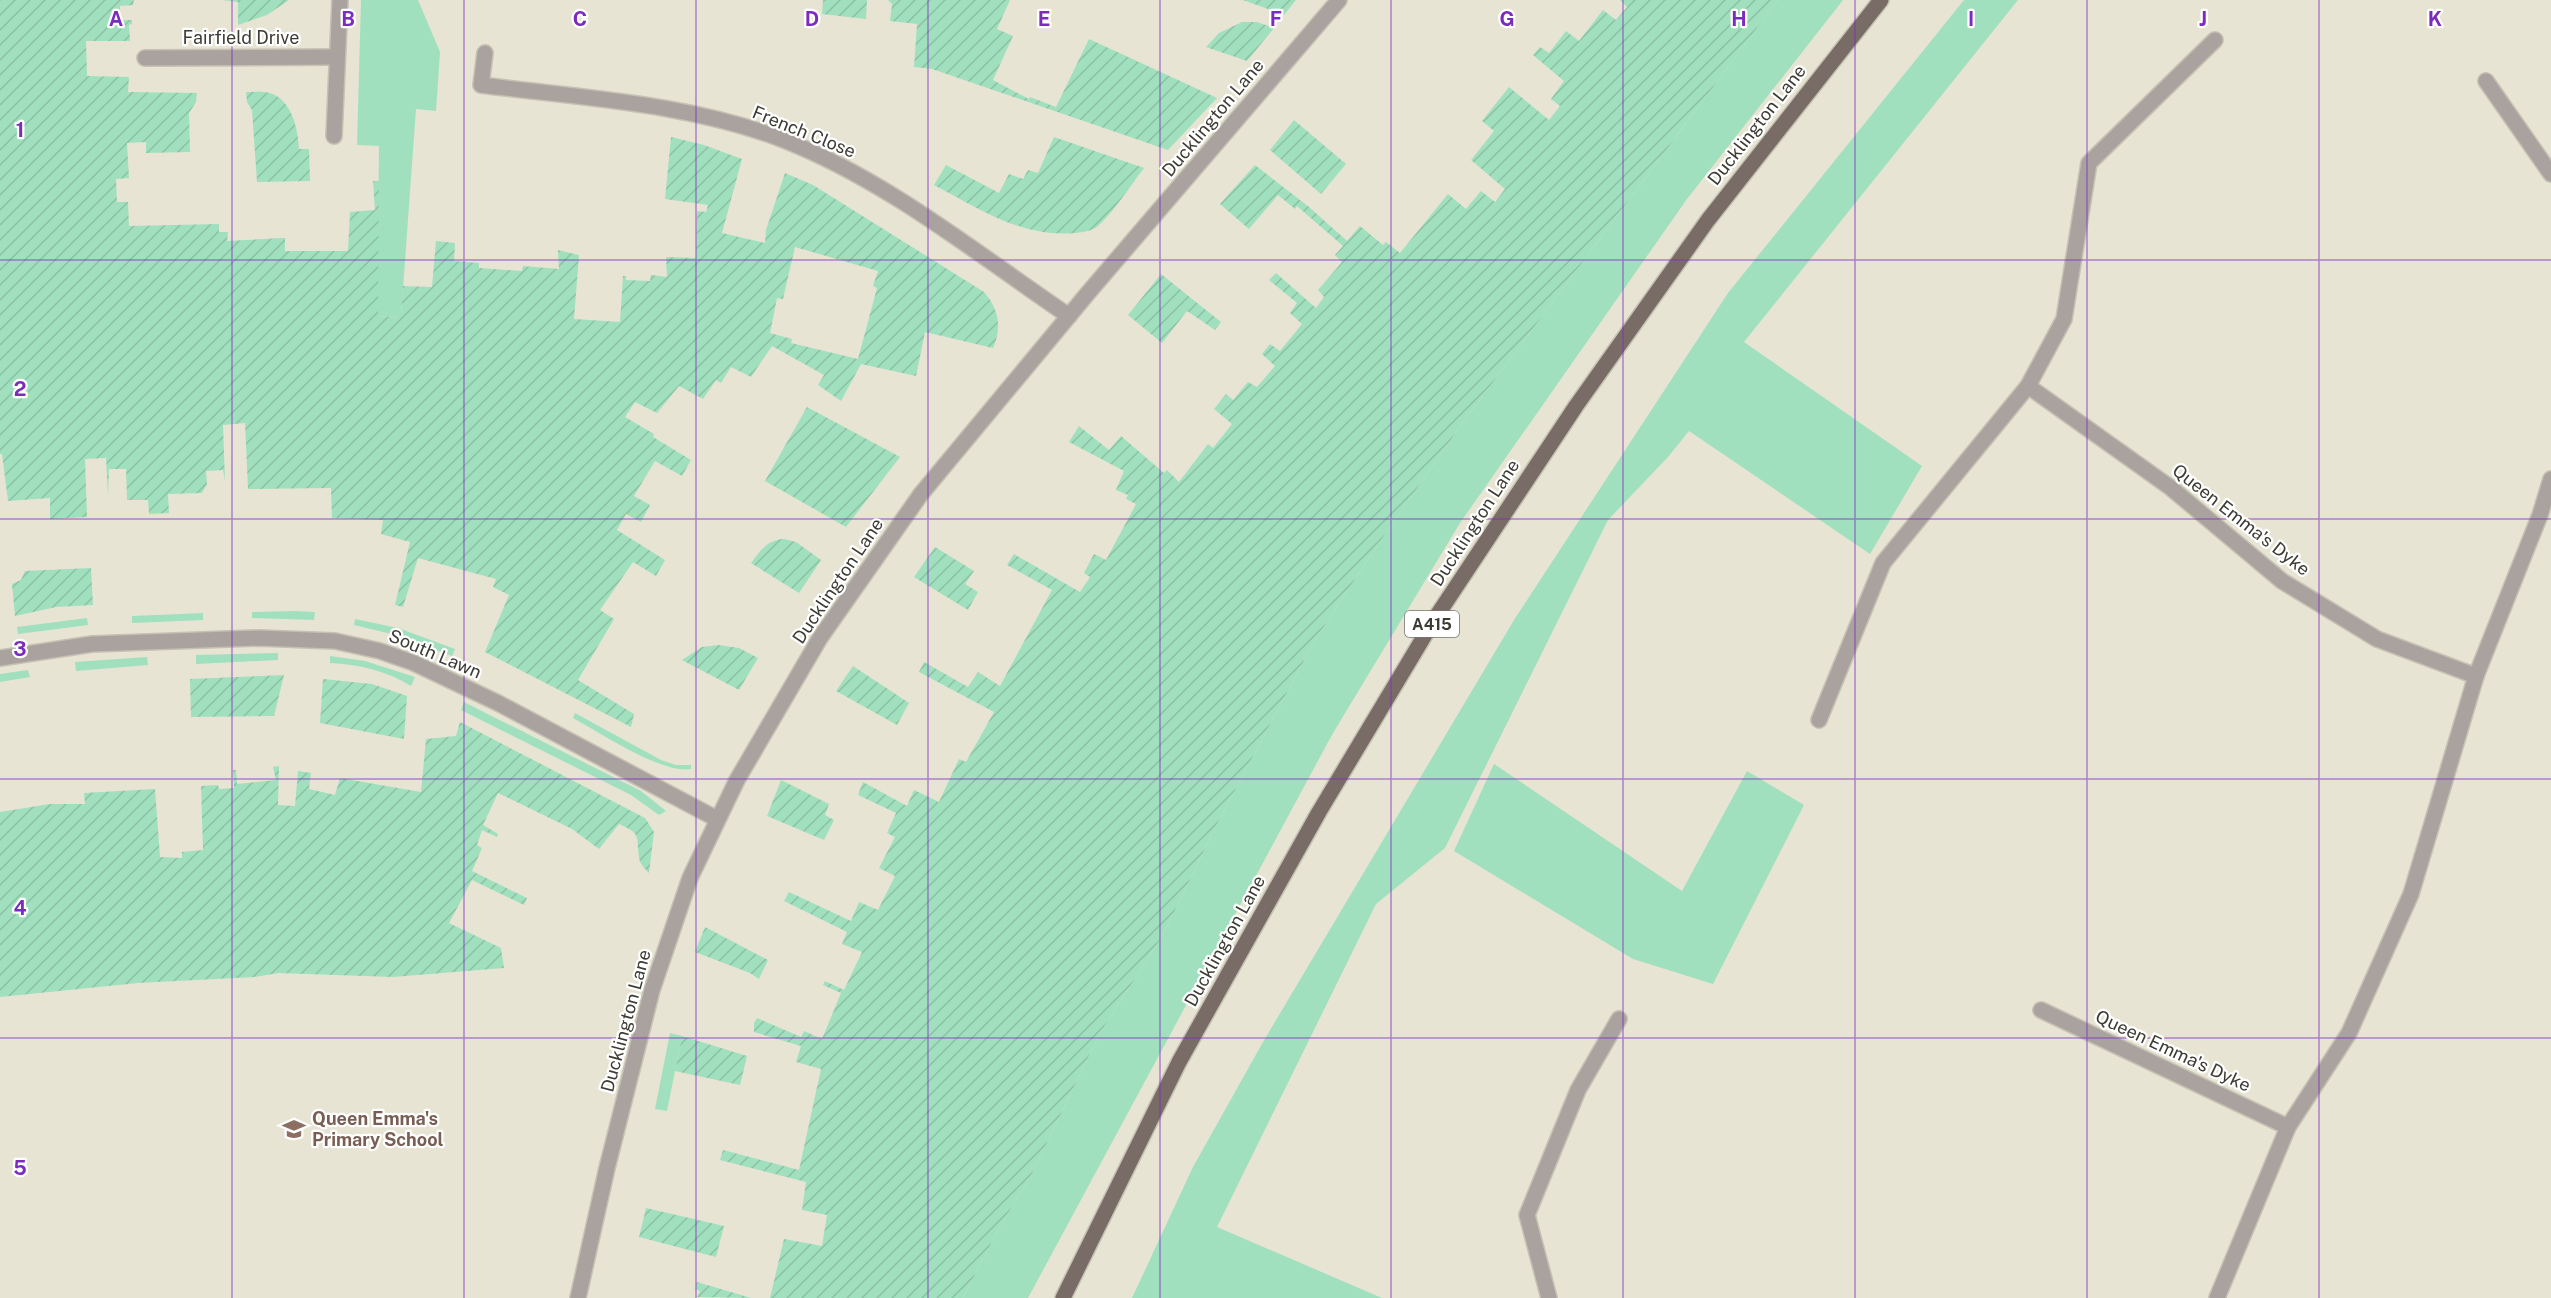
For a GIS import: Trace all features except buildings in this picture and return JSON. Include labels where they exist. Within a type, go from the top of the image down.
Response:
[{"type":"main road","name":"Ducklington Lane","points":[[1063,1298],[1179,1062],[1319,812],[1434,620],[1576,406],[1708,220],[1881,0]]},
{"type":"street","points":[[334,136],[340,0]]},
{"type":"street","name":"Ducklington Lane","points":[[578,1298],[607,1168],[652,990],[690,878],[737,780],[820,638],[921,494],[1069,316],[1339,0]]},
{"type":"street","points":[[1819,720],[1883,563],[2028,386],[2064,320],[2089,163],[2215,40]]},
{"type":"street","name":"French Close","points":[[485,53],[481,85],[674,111],[759,132],[805,150],[856,175],[933,222],[1069,316]]},
{"type":"street","name":"Fairfield Drive","points":[[145,58],[337,57]]},
{"type":"street","points":[[2486,81],[2551,174]]},
{"type":"street","name":"Queen Emma's Dyke","points":[[2028,386],[2171,488],[2282,580],[2377,639],[2476,676]]},
{"type":"street","points":[[2217,1298],[2288,1127],[2349,1033],[2411,894],[2476,676],[2540,515],[2551,479]]},
{"type":"street","name":"South Lawn","points":[[0,658],[92,644],[250,638],[335,641],[380,651],[414,663],[498,703],[717,819]]},
{"type":"street","name":"Queen Emma's Dyke","points":[[2041,1010],[2288,1127]]},
{"type":"street","points":[[1550,1298],[1527,1215],[1578,1090],[1619,1018]]},
{"type":"green space","points":[[0,0],[134,0],[133,5],[120,6],[120,20],[132,20],[132,24],[129,25],[130,41],[86,41],[87,76],[129,77],[128,92],[197,93],[196,102],[189,113],[190,152],[146,153],[146,142],[127,143],[129,178],[116,179],[117,202],[128,202],[129,226],[219,224],[219,232],[228,232],[227,241],[285,238],[285,251],[348,251],[350,212],[375,210],[373,181],[379,181],[378,317],[401,316],[403,286],[432,287],[436,241],[455,243],[454,261],[479,263],[479,268],[522,271],[523,266],[559,269],[558,250],[579,255],[574,319],[620,322],[623,276],[626,276],[626,280],[650,281],[651,275],[667,277],[666,257],[696,258],[697,211],[706,212],[708,205],[665,199],[671,137],[704,145],[742,159],[722,233],[765,243],[766,230],[785,173],[813,185],[984,292],[993,305],[998,319],[998,333],[993,348],[925,332],[916,376],[861,364],[841,401],[818,385],[824,375],[772,346],[751,377],[731,367],[721,383],[716,380],[703,399],[679,386],[657,413],[635,402],[625,417],[691,460],[682,476],[655,461],[634,496],[650,505],[641,522],[626,514],[617,530],[665,560],[656,576],[633,562],[600,610],[614,619],[578,680],[634,714],[631,727],[485,652],[509,595],[493,587],[496,579],[418,558],[403,607],[395,605],[410,542],[381,534],[383,520],[332,518],[331,488],[248,489],[245,423],[223,425],[225,481],[223,470],[206,471],[207,484],[202,493],[168,494],[169,513],[149,514],[148,500],[127,500],[126,469],[109,469],[108,495],[106,458],[85,459],[87,517],[50,519],[50,498],[8,501],[2,454],[0,454]],"holes":[[[795,247],[878,271],[873,286],[877,288],[858,359],[791,343],[792,339],[770,333],[777,298],[783,299]]]},
{"type":"green space","points":[[223,0],[289,0],[267,15],[238,25],[238,2]]},
{"type":"green space","points":[[361,0],[418,0],[440,52],[436,111],[416,109],[401,316],[377,317],[379,146],[357,145]]},
{"type":"green space","points":[[823,0],[867,0],[866,19],[822,14]]},
{"type":"green space","points":[[888,0],[1010,0],[997,29],[1013,36],[993,80],[1029,99],[1030,97],[1056,107],[1089,39],[1217,98],[1168,150],[932,69],[914,67],[917,24],[890,21],[892,4]]},
{"type":"green space","points":[[1243,0],[1296,0],[1284,15]]},
{"type":"green space","points":[[1620,0],[1778,0],[1459,428],[1315,640],[1216,826],[1163,935],[1100,1033],[1032,1174],[999,1228],[963,1298],[770,1298],[784,1239],[822,1246],[827,1215],[802,1210],[806,1182],[720,1160],[723,1150],[799,1170],[821,1069],[796,1062],[801,1046],[754,1032],[754,1023],[757,1018],[801,1037],[804,1031],[822,1039],[841,993],[823,985],[825,981],[844,990],[862,952],[842,944],[847,932],[784,901],[789,892],[851,921],[859,902],[878,910],[895,876],[879,868],[895,837],[887,833],[896,813],[858,795],[863,782],[907,806],[914,790],[939,802],[959,759],[966,762],[994,712],[919,672],[924,662],[968,687],[978,672],[1000,686],[1052,590],[1007,565],[1014,554],[1080,592],[1090,577],[1084,573],[1094,554],[1106,560],[1136,504],[1126,499],[1128,495],[1116,490],[1124,471],[1069,442],[1079,426],[1109,450],[1121,436],[1164,473],[1167,470],[1179,482],[1208,444],[1213,448],[1232,424],[1214,409],[1226,394],[1233,400],[1248,382],[1257,387],[1275,366],[1262,354],[1270,344],[1280,351],[1302,324],[1290,313],[1297,303],[1269,280],[1276,273],[1316,308],[1324,297],[1318,290],[1342,262],[1335,255],[1343,246],[1297,206],[1295,209],[1278,195],[1249,229],[1220,204],[1255,165],[1309,207],[1347,241],[1360,226],[1383,245],[1386,242],[1400,253],[1448,194],[1466,209],[1481,191],[1495,202],[1505,189],[1471,160],[1494,131],[1482,121],[1509,87],[1549,120],[1560,106],[1551,99],[1564,81],[1533,55],[1540,47],[1549,53],[1566,31],[1579,41],[1603,10],[1616,20],[1627,7]]},
{"type":"green space","points":[[1778,0],[1843,0],[1687,199],[1460,523],[1333,733],[1028,1298],[963,1298],[999,1228],[1032,1174],[1100,1033],[1163,935],[1216,826],[1315,640],[1459,428]]},
{"type":"green space","points":[[1964,0],[2018,0],[1744,342],[1922,466],[1870,554],[1689,431],[1668,457],[1608,520],[1445,848],[1376,904],[1217,1227],[1382,1298],[1132,1298],[1193,1167],[1263,1042],[1514,620],[1728,293]]},
{"type":"green space","points":[[1242,22],[1257,22],[1274,28],[1247,61],[1206,47],[1219,33]]},
{"type":"green space","points":[[246,92],[270,93],[284,102],[295,124],[299,149],[309,149],[310,181],[257,182],[252,110],[247,102]]},
{"type":"green space","points":[[1294,120],[1346,164],[1321,194],[1270,150]]},
{"type":"green space","points":[[1054,137],[1144,168],[1110,214],[1093,229],[1076,233],[1037,231],[1002,220],[934,185],[946,165],[999,193],[1009,174],[1023,179],[1028,170],[1038,173]]},
{"type":"green space","points":[[1161,274],[1221,322],[1215,330],[1187,311],[1162,343],[1128,315]]},
{"type":"green space","points":[[807,407],[900,457],[846,527],[765,481]]},
{"type":"green space","points":[[784,539],[796,542],[821,560],[799,593],[751,563],[761,550],[773,541]]},
{"type":"green space","points":[[935,547],[974,571],[965,584],[978,592],[968,610],[914,577]]},
{"type":"green space","points":[[91,568],[93,605],[56,607],[15,616],[12,584],[21,580],[25,571]]},
{"type":"green space","points":[[252,612],[315,612],[314,620],[252,618]]},
{"type":"green space","points":[[203,613],[203,620],[132,623],[132,616]]},
{"type":"green space","points":[[87,618],[88,625],[18,634],[17,627]]},
{"type":"green space","points":[[355,619],[398,628],[455,649],[452,656],[396,635],[354,625]]},
{"type":"green space","points":[[718,645],[739,648],[758,658],[739,690],[682,660],[702,647]]},
{"type":"green space","points":[[278,653],[278,660],[196,664],[196,655]]},
{"type":"green space","points":[[330,656],[365,661],[415,677],[411,686],[372,669],[330,663]]},
{"type":"green space","points":[[147,657],[148,665],[76,671],[75,662]]},
{"type":"green space","points":[[853,666],[909,703],[897,725],[836,691]]},
{"type":"green space","points":[[28,670],[30,677],[0,682],[0,674]]},
{"type":"green space","points":[[284,675],[274,716],[191,717],[190,679]]},
{"type":"green space","points":[[323,679],[372,684],[407,696],[404,739],[320,723]]},
{"type":"green space","points":[[464,702],[641,791],[666,811],[659,815],[631,795],[461,710]]},
{"type":"green space","points":[[575,713],[661,760],[676,765],[691,765],[691,769],[678,769],[664,765],[631,751],[573,718]]},
{"type":"green space","points":[[460,722],[645,818],[654,832],[649,873],[640,861],[635,833],[626,827],[619,824],[599,849],[572,829],[498,793],[483,825],[498,834],[497,837],[482,830],[477,845],[482,848],[472,871],[527,898],[524,905],[472,880],[449,923],[501,948],[504,968],[393,977],[278,973],[255,977],[138,983],[0,997],[0,812],[50,804],[85,804],[84,793],[155,789],[160,857],[182,858],[182,852],[203,850],[201,786],[218,785],[219,789],[234,788],[233,770],[236,770],[237,784],[276,780],[273,767],[279,766],[278,805],[295,806],[298,771],[311,773],[309,789],[335,795],[340,778],[421,792],[426,739],[456,736]]},
{"type":"green space","points":[[1494,764],[1682,891],[1747,771],[1804,805],[1713,984],[1633,959],[1454,851]]},
{"type":"green space","points":[[781,780],[829,804],[825,815],[834,820],[824,840],[767,816]]},
{"type":"green space","points":[[705,927],[768,960],[759,979],[750,973],[695,952]]},
{"type":"green space","points":[[670,1033],[682,1036],[667,1111],[655,1109]]},
{"type":"green space","points":[[682,1036],[747,1056],[740,1085],[675,1071]]},
{"type":"green space","points":[[646,1208],[724,1226],[716,1257],[639,1237]]},
{"type":"green space","points":[[697,1282],[751,1298],[697,1297],[700,1291],[695,1289]]},
{"type":"place","name":"Queen Emma's Primary School","points":[[294,1129]]}]
